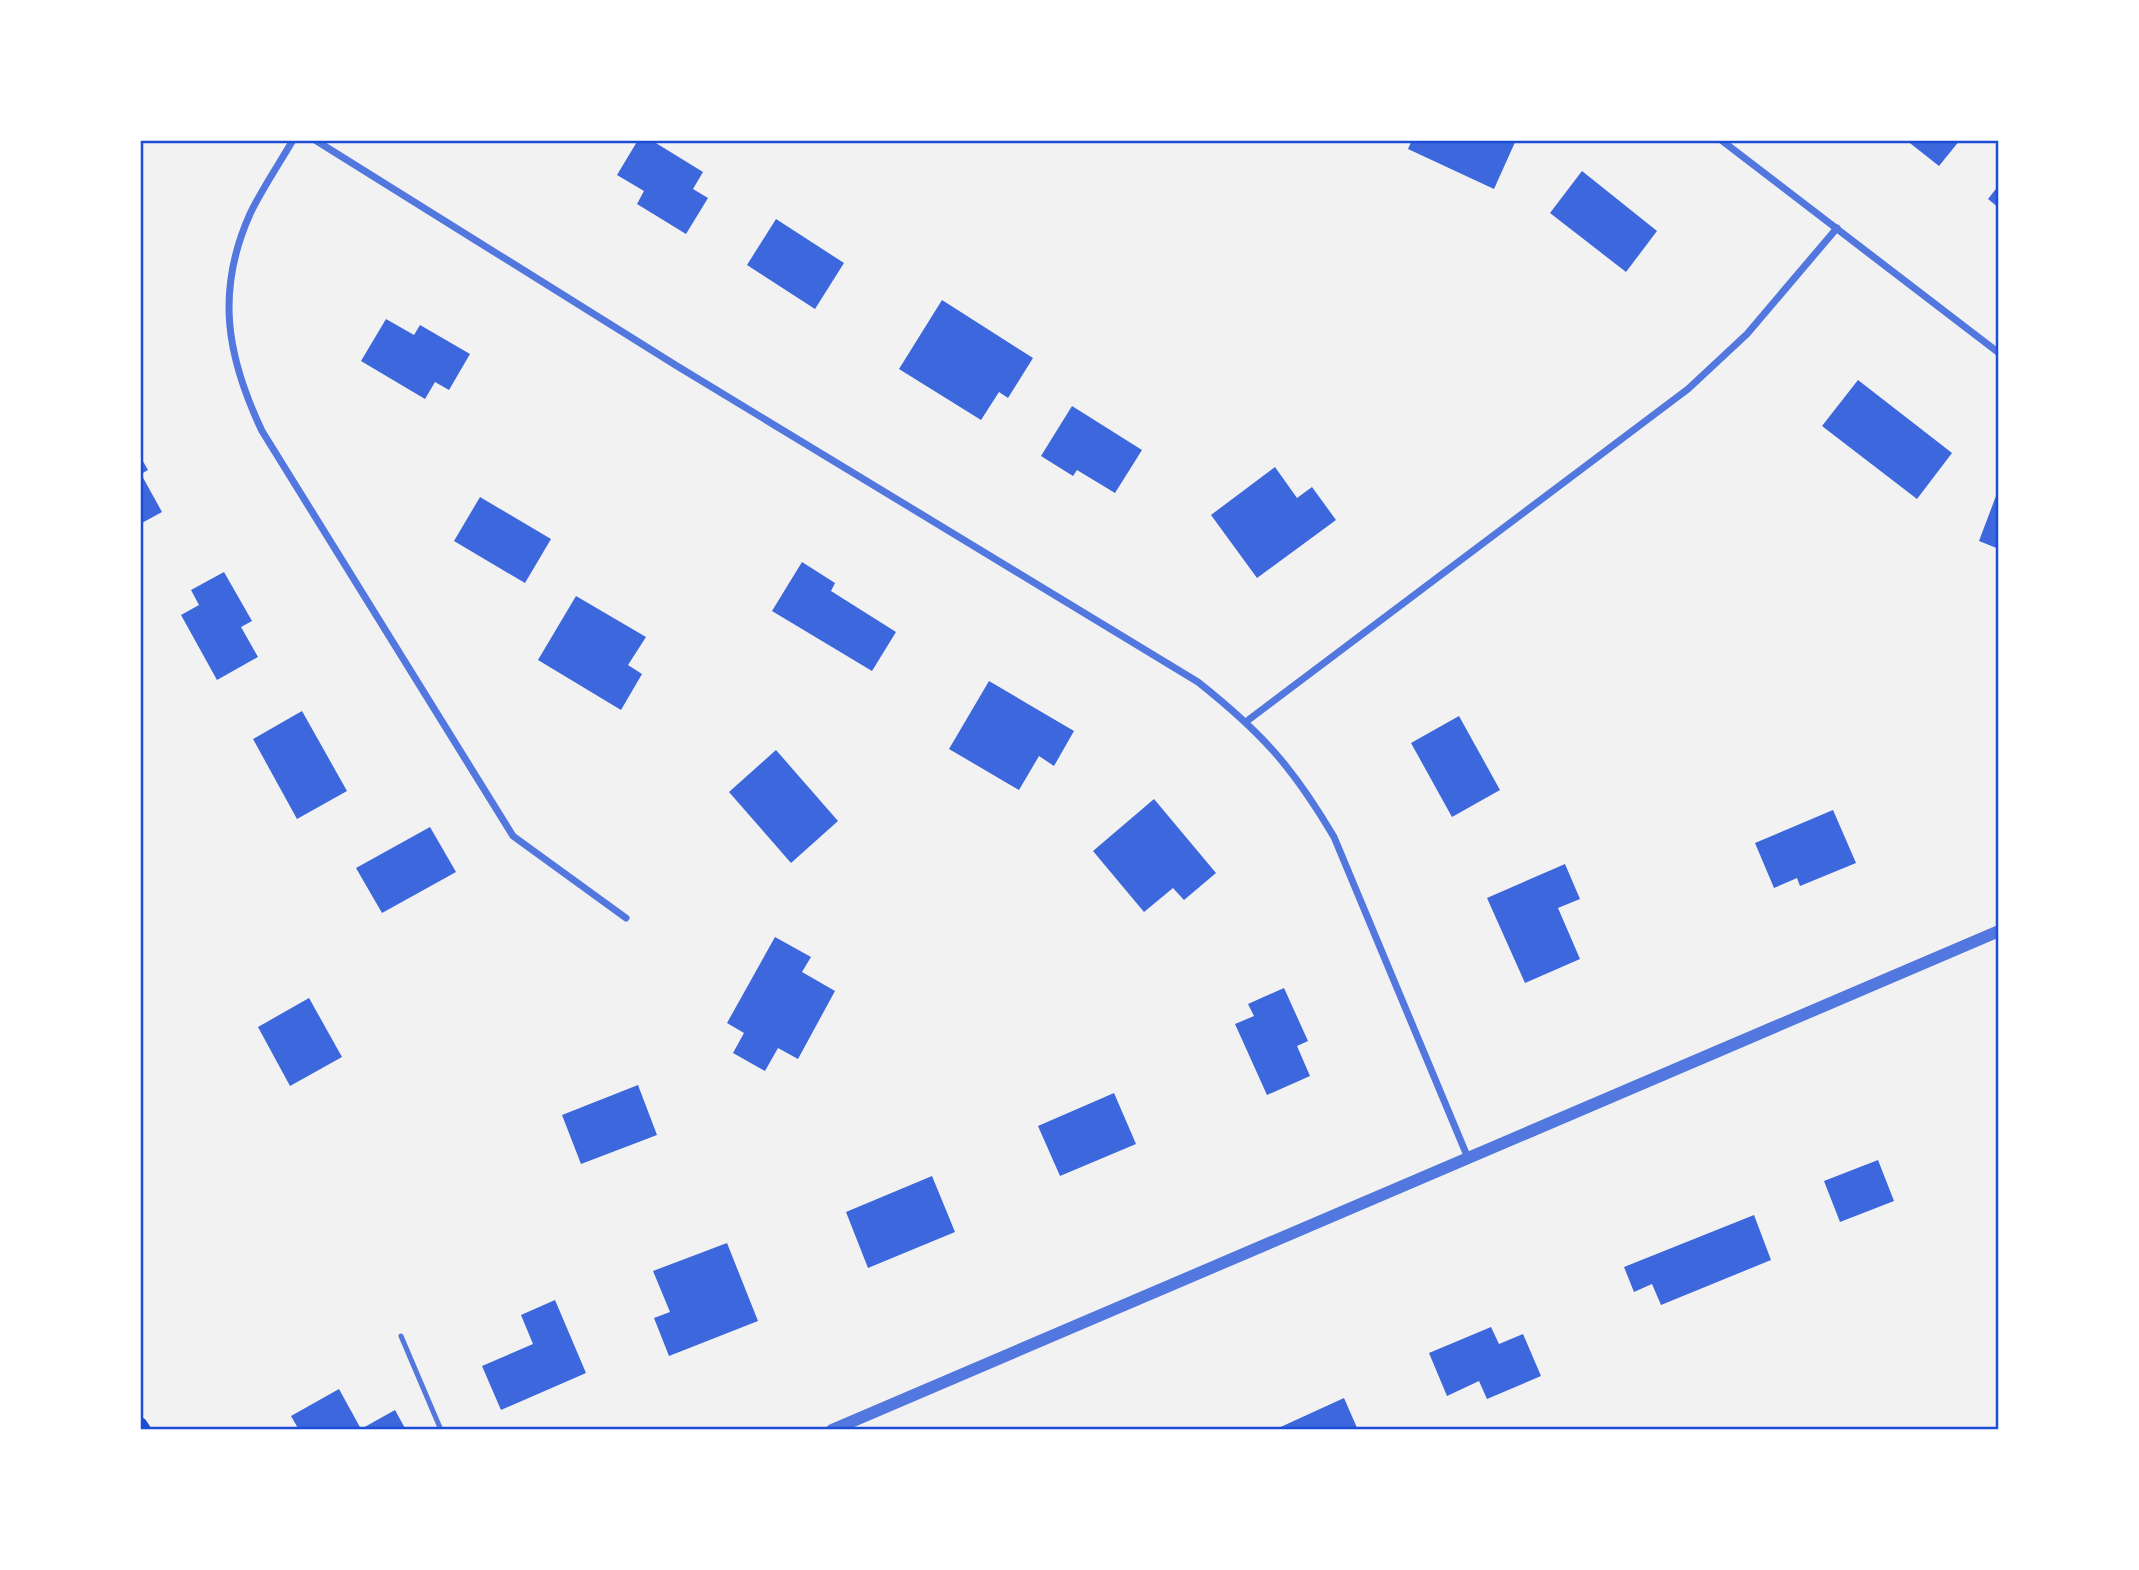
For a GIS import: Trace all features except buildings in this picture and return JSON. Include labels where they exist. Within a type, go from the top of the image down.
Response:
[{"type":"main road","points":[[140,1424],[144,1430]]},
{"type":"street","points":[[293,140],[250,214],[236,254],[229,298],[230,341],[241,387],[262,431],[513,836],[626,918]]},
{"type":"street","points":[[315,140],[677,366],[1198,682],[1247,721],[1306,789],[1334,837],[1468,1158]]},
{"type":"street","points":[[1721,140],[1999,353]]},
{"type":"street","points":[[1247,721],[1688,389],[1748,334],[1837,228]]},
{"type":"street","points":[[832,1430],[1999,931]]},
{"type":"lane","points":[[401,1336],[441,1430]]}]
